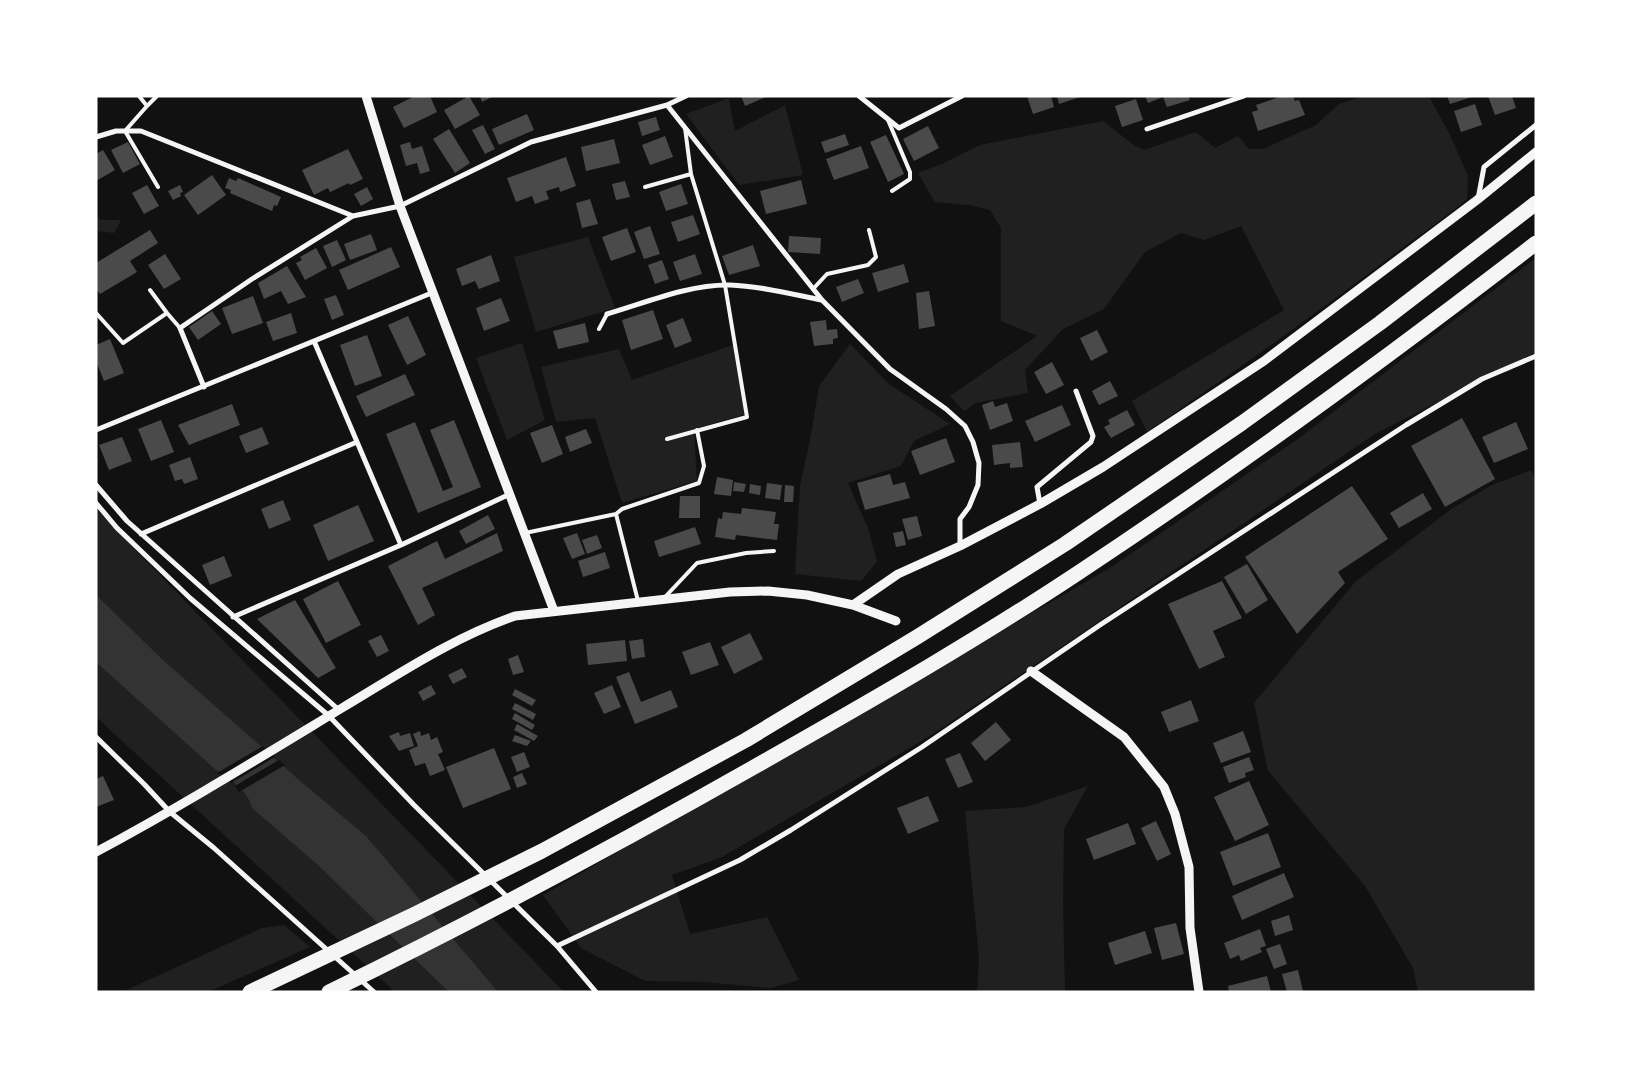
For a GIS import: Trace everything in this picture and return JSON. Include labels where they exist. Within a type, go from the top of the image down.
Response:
[{"type":"highway","points":[[250,992],[413,915],[542,851],[746,740],[917,637],[1065,544],[1242,424],[1372,329],[1536,203]]},
{"type":"highway","points":[[329,992],[557,876],[699,799],[839,719],[1076,575],[1251,456],[1413,338],[1536,243]]},
{"type":"street","points":[[366,96],[400,206],[435,292],[554,611]]},
{"type":"street","points":[[204,387],[180,328],[252,279],[353,216],[400,206],[531,142],[666,105],[686,96]]},
{"type":"street","points":[[858,96],[899,128],[962,96]]},
{"type":"street","points":[[1147,129],[1229,99],[1244,96]]},
{"type":"street","points":[[666,105],[822,300],[890,369],[946,409],[965,426],[973,442],[979,464],[978,485],[969,506],[960,519],[960,546]]},
{"type":"street","points":[[1477,200],[1484,167],[1536,125]]},
{"type":"street","points":[[96,137],[116,131],[142,131],[353,216]]},
{"type":"street","points":[[853,605],[898,574],[960,546],[1040,504],[1103,467],[1264,361],[1477,200],[1536,152]]},
{"type":"street","points":[[607,314],[695,288],[725,285],[766,289],[822,300]]},
{"type":"street","points":[[96,430],[435,292]]},
{"type":"street","points":[[314,341],[401,545]]},
{"type":"street","points":[[557,946],[740,860],[791,830],[922,747],[1031,671],[1237,534],[1406,425],[1482,379],[1536,356]]},
{"type":"street","points":[[1040,504],[1037,488],[1091,442],[1094,436],[1076,391]]},
{"type":"street","points":[[141,534],[357,442]]},
{"type":"street","points":[[96,485],[126,521],[339,710]]},
{"type":"street","points":[[233,617],[401,545],[510,494]]},
{"type":"street","points":[[96,503],[117,528],[190,598],[325,718],[414,805],[557,946],[596,992]]},
{"type":"street","points":[[96,852],[173,810],[458,640],[488,625],[515,616],[638,601],[730,592],[768,591],[807,595],[853,605],[896,621]]},
{"type":"street","points":[[1031,671],[1124,736],[1164,787],[1175,814],[1189,867],[1190,928],[1199,992]]},
{"type":"street","points":[[96,737],[144,784],[374,992]]},
{"type":"lane","points":[[139,96],[147,106]]},
{"type":"lane","points":[[157,96],[125,131],[158,187]]},
{"type":"lane","points":[[888,120],[910,172],[910,180],[892,190]]},
{"type":"lane","points":[[667,439],[747,417],[725,285],[691,174],[685,128]]},
{"type":"lane","points":[[645,187],[691,174]]},
{"type":"lane","points":[[813,289],[827,274],[868,265],[876,257],[869,230]]},
{"type":"lane","points":[[150,290],[180,328]]},
{"type":"lane","points":[[96,313],[123,343],[167,313]]},
{"type":"lane","points":[[599,329],[607,314]]},
{"type":"lane","points":[[525,533],[616,514],[622,509],[699,484],[704,466],[697,430]]},
{"type":"lane","points":[[616,514],[638,601]]},
{"type":"lane","points":[[664,599],[697,563],[746,553],[774,551]]},
{"type":"shaded area","points":[[1364,96],[1429,96],[1450,135],[1468,176],[1467,199],[1305,321],[1147,432],[1132,401],[1284,310],[1241,226],[1204,240],[1181,233],[1145,252],[1104,309],[1063,329],[1025,370],[1028,393],[976,403],[964,411],[950,396],[1037,336],[1001,321],[1001,228],[990,210],[969,205],[935,202],[918,173],[944,163],[980,145],[1103,121],[1135,146],[1144,150],[1196,132],[1215,148],[1238,136],[1249,149],[1263,149],[1316,125],[1339,104]]},
{"type":"shaded area","points":[[729,98],[735,131],[785,105],[803,175],[739,185],[686,114]]},
{"type":"shaded area","points":[[96,216],[101,220],[121,220],[114,233],[96,231]]},
{"type":"shaded area","points":[[588,237],[615,308],[536,332],[514,257]]},
{"type":"shaded area","points":[[1536,258],[1536,352],[1375,434],[930,736],[722,857],[672,875],[690,934],[767,917],[799,980],[771,988],[703,982],[645,981],[581,948],[543,895],[1110,568],[1295,441]]},
{"type":"shaded area","points":[[522,343],[545,420],[507,440],[476,358]]},
{"type":"shaded area","points":[[850,344],[889,384],[950,424],[914,441],[901,466],[848,483],[868,528],[877,562],[861,581],[795,574],[800,486],[819,386]]},
{"type":"shaded area","points":[[733,345],[746,414],[694,429],[697,481],[622,503],[595,418],[556,422],[541,367],[619,349],[632,380]]},
{"type":"shaded area","points":[[1531,470],[1536,481],[1536,992],[1418,992],[1413,968],[1365,886],[1268,771],[1254,703],[1356,581],[1453,508],[1492,485]]},
{"type":"shaded area","points":[[96,509],[564,992],[395,992],[96,717]]},
{"type":"shaded area","points":[[96,595],[164,661],[299,780],[366,836],[498,992],[449,992],[318,865],[252,808],[247,797],[238,786],[216,770],[96,662]]},
{"type":"shaded area","points":[[1088,786],[1064,829],[1065,992],[977,992],[979,958],[965,811],[1026,807]]},
{"type":"shaded area","points":[[284,925],[310,947],[208,992],[122,992],[262,928]]},
{"type":"pier","points":[[263,746],[275,757],[231,783],[228,779],[217,773]]},
{"type":"pier","points":[[279,760],[285,765],[239,792],[235,786]]},
{"type":"building","points":[[415,96],[430,96],[437,112],[404,128],[393,107]]},
{"type":"building","points":[[469,96],[480,115],[455,129],[444,110]]},
{"type":"building","points":[[480,96],[494,96],[482,102]]},
{"type":"building","points":[[741,96],[768,96],[745,106]]},
{"type":"building","points":[[1027,96],[1051,96],[1054,107],[1033,114]]},
{"type":"building","points":[[1057,96],[1080,96],[1080,97],[1059,104]]},
{"type":"building","points":[[1145,96],[1188,96],[1190,100],[1167,107],[1163,97],[1148,103]]},
{"type":"building","points":[[1282,96],[1293,96],[1295,101],[1299,100],[1305,115],[1258,131],[1252,112],[1258,110],[1256,105]]},
{"type":"building","points":[[1447,96],[1472,96],[1472,97],[1450,104]]},
{"type":"building","points":[[1488,96],[1512,96],[1516,108],[1495,115]]},
{"type":"building","points":[[1136,99],[1143,120],[1122,127],[1115,106]]},
{"type":"building","points":[[1475,104],[1482,125],[1461,132],[1454,111]]},
{"type":"building","points":[[527,114],[534,130],[499,145],[492,129]]},
{"type":"building","points":[[656,117],[660,130],[642,136],[638,122]]},
{"type":"building","points":[[483,125],[495,149],[485,154],[472,130]]},
{"type":"building","points":[[928,126],[939,148],[914,161],[903,139]]},
{"type":"building","points":[[449,129],[470,163],[455,173],[433,139]]},
{"type":"building","points":[[845,134],[849,145],[825,153],[821,142]]},
{"type":"building","points":[[886,135],[904,174],[888,182],[870,142]]},
{"type":"building","points":[[665,136],[673,157],[650,165],[642,145]]},
{"type":"building","points":[[614,139],[620,163],[586,171],[581,147]]},
{"type":"building","points":[[128,142],[140,164],[123,173],[111,150]]},
{"type":"building","points":[[410,142],[412,149],[422,146],[430,171],[420,174],[417,163],[406,166],[400,145]]},
{"type":"building","points":[[861,146],[869,168],[834,180],[826,159]]},
{"type":"building","points":[[348,149],[363,179],[330,192],[328,188],[314,195],[302,170]]},
{"type":"building","points":[[103,150],[115,170],[96,181],[96,154]]},
{"type":"building","points":[[566,157],[576,186],[560,192],[559,187],[546,191],[549,199],[535,204],[532,196],[516,202],[507,178]]},
{"type":"building","points":[[212,175],[226,195],[198,215],[184,195]]},
{"type":"building","points":[[229,178],[236,181],[238,178],[281,197],[277,206],[274,205],[272,211],[230,193],[231,190],[225,188]]},
{"type":"building","points":[[801,180],[807,204],[766,214],[760,191]]},
{"type":"building","points":[[625,181],[630,197],[616,200],[612,184]]},
{"type":"building","points":[[681,184],[688,204],[666,211],[659,192]]},
{"type":"building","points":[[147,185],[159,206],[144,214],[132,193]]},
{"type":"building","points":[[180,185],[183,192],[180,193],[181,196],[173,200],[168,191]]},
{"type":"building","points":[[367,187],[373,199],[361,206],[354,194]]},
{"type":"building","points":[[590,199],[598,224],[582,228],[576,203]]},
{"type":"building","points":[[693,215],[700,234],[678,242],[671,222]]},
{"type":"building","points":[[650,226],[660,254],[644,259],[634,232]]},
{"type":"building","points":[[627,228],[636,252],[611,261],[602,237]]},
{"type":"building","points":[[150,230],[158,243],[130,261],[137,272],[100,294],[96,289],[96,263]]},
{"type":"building","points":[[371,234],[377,250],[350,260],[344,244]]},
{"type":"building","points":[[789,236],[821,238],[820,254],[788,252]]},
{"type":"building","points":[[337,240],[346,260],[332,267],[323,246]]},
{"type":"building","points":[[753,245],[760,266],[729,275],[722,256]]},
{"type":"building","points":[[391,247],[400,267],[348,290],[339,270]]},
{"type":"building","points":[[316,248],[327,268],[305,280],[296,263],[302,260],[300,257]]},
{"type":"building","points":[[165,254],[181,279],[164,289],[148,265]]},
{"type":"building","points":[[695,254],[702,274],[680,281],[673,262]]},
{"type":"building","points":[[491,255],[500,281],[479,289],[475,281],[462,286],[456,269]]},
{"type":"building","points":[[662,260],[669,279],[655,284],[648,265]]},
{"type":"building","points":[[904,264],[909,282],[878,292],[872,273]]},
{"type":"building","points":[[287,266],[306,297],[288,304],[281,291],[264,299],[258,283]]},
{"type":"building","points":[[858,279],[864,293],[842,302],[836,287]]},
{"type":"building","points":[[929,291],[935,326],[919,329],[916,293]]},
{"type":"building","points":[[336,295],[344,315],[332,320],[324,299]]},
{"type":"building","points":[[253,296],[263,323],[232,334],[222,308]]},
{"type":"building","points":[[501,298],[510,321],[484,331],[476,308]]},
{"type":"building","points":[[653,310],[663,339],[631,350],[622,320]]},
{"type":"building","points":[[212,311],[221,324],[198,340],[189,327]]},
{"type":"building","points":[[291,313],[297,333],[273,341],[266,322]]},
{"type":"building","points":[[408,316],[426,355],[407,365],[388,325]]},
{"type":"building","points":[[683,318],[692,341],[675,348],[666,325]]},
{"type":"building","points":[[826,320],[827,330],[837,329],[838,338],[833,339],[833,344],[814,346],[810,322]]},
{"type":"building","points":[[585,323],[589,342],[558,349],[553,331]]},
{"type":"building","points":[[1097,330],[1108,352],[1091,361],[1080,338]]},
{"type":"building","points":[[367,335],[382,376],[355,386],[340,345]]},
{"type":"building","points":[[110,339],[124,373],[104,381],[96,361],[96,345]]},
{"type":"building","points":[[1052,362],[1064,385],[1046,394],[1034,372]]},
{"type":"building","points":[[405,374],[415,395],[366,417],[356,396]]},
{"type":"building","points":[[1110,381],[1118,396],[1099,405],[1092,391]]},
{"type":"building","points":[[993,401],[995,407],[1007,403],[1013,421],[990,430],[982,405]]},
{"type":"building","points":[[232,404],[240,425],[189,445],[178,425]]},
{"type":"building","points":[[1062,405],[1071,425],[1035,442],[1025,421]]},
{"type":"building","points":[[1127,410],[1135,425],[1111,438],[1104,427],[1110,424],[1108,420]]},
{"type":"building","points":[[1462,418],[1495,479],[1445,507],[1411,446]]},
{"type":"building","points":[[161,420],[174,452],[151,461],[138,429]]},
{"type":"building","points":[[454,420],[481,487],[418,513],[386,434],[415,422],[443,491],[453,487],[430,430]]},
{"type":"building","points":[[1516,422],[1528,449],[1494,463],[1482,437]]},
{"type":"building","points":[[552,425],[563,454],[542,463],[530,433]]},
{"type":"building","points":[[262,427],[269,444],[246,453],[239,436]]},
{"type":"building","points":[[586,429],[592,443],[570,452],[565,437]]},
{"type":"building","points":[[122,437],[132,461],[109,470],[99,445]]},
{"type":"building","points":[[946,438],[955,462],[920,475],[911,451]]},
{"type":"building","points":[[1020,442],[1023,467],[1010,468],[1010,463],[994,465],[992,445]]},
{"type":"building","points":[[190,457],[198,479],[184,484],[182,479],[175,481],[169,465]]},
{"type":"building","points":[[890,474],[893,485],[905,482],[910,498],[865,510],[857,483]]},
{"type":"building","points":[[717,477],[733,480],[731,496],[714,494]]},
{"type":"building","points":[[734,482],[746,484],[744,492],[733,491]]},
{"type":"building","points":[[767,483],[782,485],[780,500],[765,498]]},
{"type":"building","points":[[750,484],[761,486],[760,495],[749,493]]},
{"type":"building","points":[[785,485],[794,486],[793,502],[784,502]]},
{"type":"building","points":[[1352,486],[1388,539],[1338,572],[1345,583],[1297,634],[1245,557]]},
{"type":"building","points":[[1423,493],[1432,509],[1399,528],[1390,513]]},
{"type":"building","points":[[680,496],[700,496],[700,518],[679,518]]},
{"type":"building","points":[[283,500],[291,520],[269,529],[261,509]]},
{"type":"building","points":[[358,505],[374,541],[328,561],[313,525]]},
{"type":"building","points":[[742,508],[776,512],[774,524],[779,524],[777,540],[736,535],[735,540],[715,537],[718,518],[722,519],[723,512],[741,514]]},
{"type":"building","points":[[488,515],[495,529],[466,544],[459,531]]},
{"type":"building","points":[[917,516],[922,536],[908,540],[902,519]]},
{"type":"building","points":[[695,527],[701,544],[659,557],[654,541]]},
{"type":"building","points":[[903,531],[906,545],[896,547],[893,533]]},
{"type":"building","points":[[497,533],[503,551],[422,588],[435,615],[418,625],[388,566],[437,541],[445,559]]},
{"type":"building","points":[[577,533],[585,554],[572,559],[563,538]]},
{"type":"building","points":[[597,535],[602,548],[587,554],[582,540]]},
{"type":"building","points":[[605,552],[610,568],[583,577],[578,561]]},
{"type":"building","points":[[224,556],[232,576],[210,585],[202,565]]},
{"type":"building","points":[[1247,564],[1268,600],[1246,614],[1224,577]]},
{"type":"building","points":[[338,581],[361,625],[326,643],[303,599]]},
{"type":"building","points":[[1222,581],[1242,618],[1213,631],[1225,657],[1199,669],[1168,604]]},
{"type":"building","points":[[295,600],[336,668],[318,678],[257,619]]},
{"type":"building","points":[[750,633],[763,659],[734,674],[721,647]]},
{"type":"building","points":[[381,635],[389,651],[377,657],[368,641]]},
{"type":"building","points":[[643,639],[645,657],[632,659],[629,641]]},
{"type":"building","points":[[625,640],[627,661],[588,665],[586,644]]},
{"type":"building","points":[[710,642],[719,665],[691,675],[682,652]]},
{"type":"building","points":[[518,655],[524,672],[513,675],[508,659]]},
{"type":"building","points":[[462,668],[467,677],[453,684],[448,675]]},
{"type":"building","points":[[629,672],[641,702],[671,690],[678,707],[635,724],[616,677]]},
{"type":"building","points":[[431,685],[436,694],[423,701],[418,692]]},
{"type":"building","points":[[612,685],[621,707],[604,714],[594,693]]},
{"type":"building","points":[[515,689],[536,700],[532,706],[512,695]]},
{"type":"building","points":[[1191,700],[1199,721],[1169,732],[1161,712]]},
{"type":"building","points":[[515,703],[536,714],[533,720],[512,709]]},
{"type":"building","points":[[515,713],[535,725],[532,730],[512,719]]},
{"type":"building","points":[[996,722],[1011,740],[985,761],[971,743]]},
{"type":"building","points":[[517,724],[538,736],[534,741],[514,730]]},
{"type":"building","points":[[420,731],[421,736],[429,733],[431,740],[437,737],[443,752],[438,754],[445,770],[430,776],[425,763],[415,766],[409,750],[418,746],[413,734]]},
{"type":"building","points":[[1243,731],[1251,752],[1221,763],[1213,743]]},
{"type":"building","points":[[399,732],[400,736],[410,733],[414,746],[399,751],[389,736]]},
{"type":"building","points":[[515,735],[531,741],[527,746],[512,741]]},
{"type":"building","points":[[494,748],[511,789],[463,808],[446,767]]},
{"type":"building","points":[[524,752],[530,767],[517,772],[511,757]]},
{"type":"building","points":[[960,753],[973,782],[958,788],[945,759]]},
{"type":"building","points":[[1249,757],[1254,770],[1245,773],[1246,777],[1229,783],[1223,767]]},
{"type":"building","points":[[522,773],[527,784],[517,788],[513,777]]},
{"type":"building","points":[[103,776],[114,800],[96,807],[96,779]]},
{"type":"building","points":[[1249,781],[1269,825],[1235,841],[1214,797]]},
{"type":"building","points":[[928,796],[939,821],[908,834],[897,808]]},
{"type":"building","points":[[1156,821],[1171,854],[1157,861],[1141,828]]},
{"type":"building","points":[[1128,823],[1136,844],[1094,860],[1086,839]]},
{"type":"building","points":[[1268,833],[1281,867],[1233,886],[1220,852]]},
{"type":"building","points":[[1284,873],[1294,897],[1242,920],[1232,896]]},
{"type":"building","points":[[1289,915],[1293,930],[1275,936],[1271,921]]},
{"type":"building","points":[[1176,923],[1184,954],[1162,960],[1154,928]]},
{"type":"building","points":[[1260,929],[1266,946],[1260,948],[1262,952],[1241,961],[1239,955],[1230,959],[1224,943]]},
{"type":"building","points":[[1145,931],[1152,953],[1115,965],[1108,943]]},
{"type":"building","points":[[1280,944],[1287,964],[1274,969],[1266,949]]},
{"type":"building","points":[[1298,970],[1303,991],[1287,992],[1282,974]]},
{"type":"building","points":[[1267,976],[1271,992],[1229,992],[1228,986]]}]
